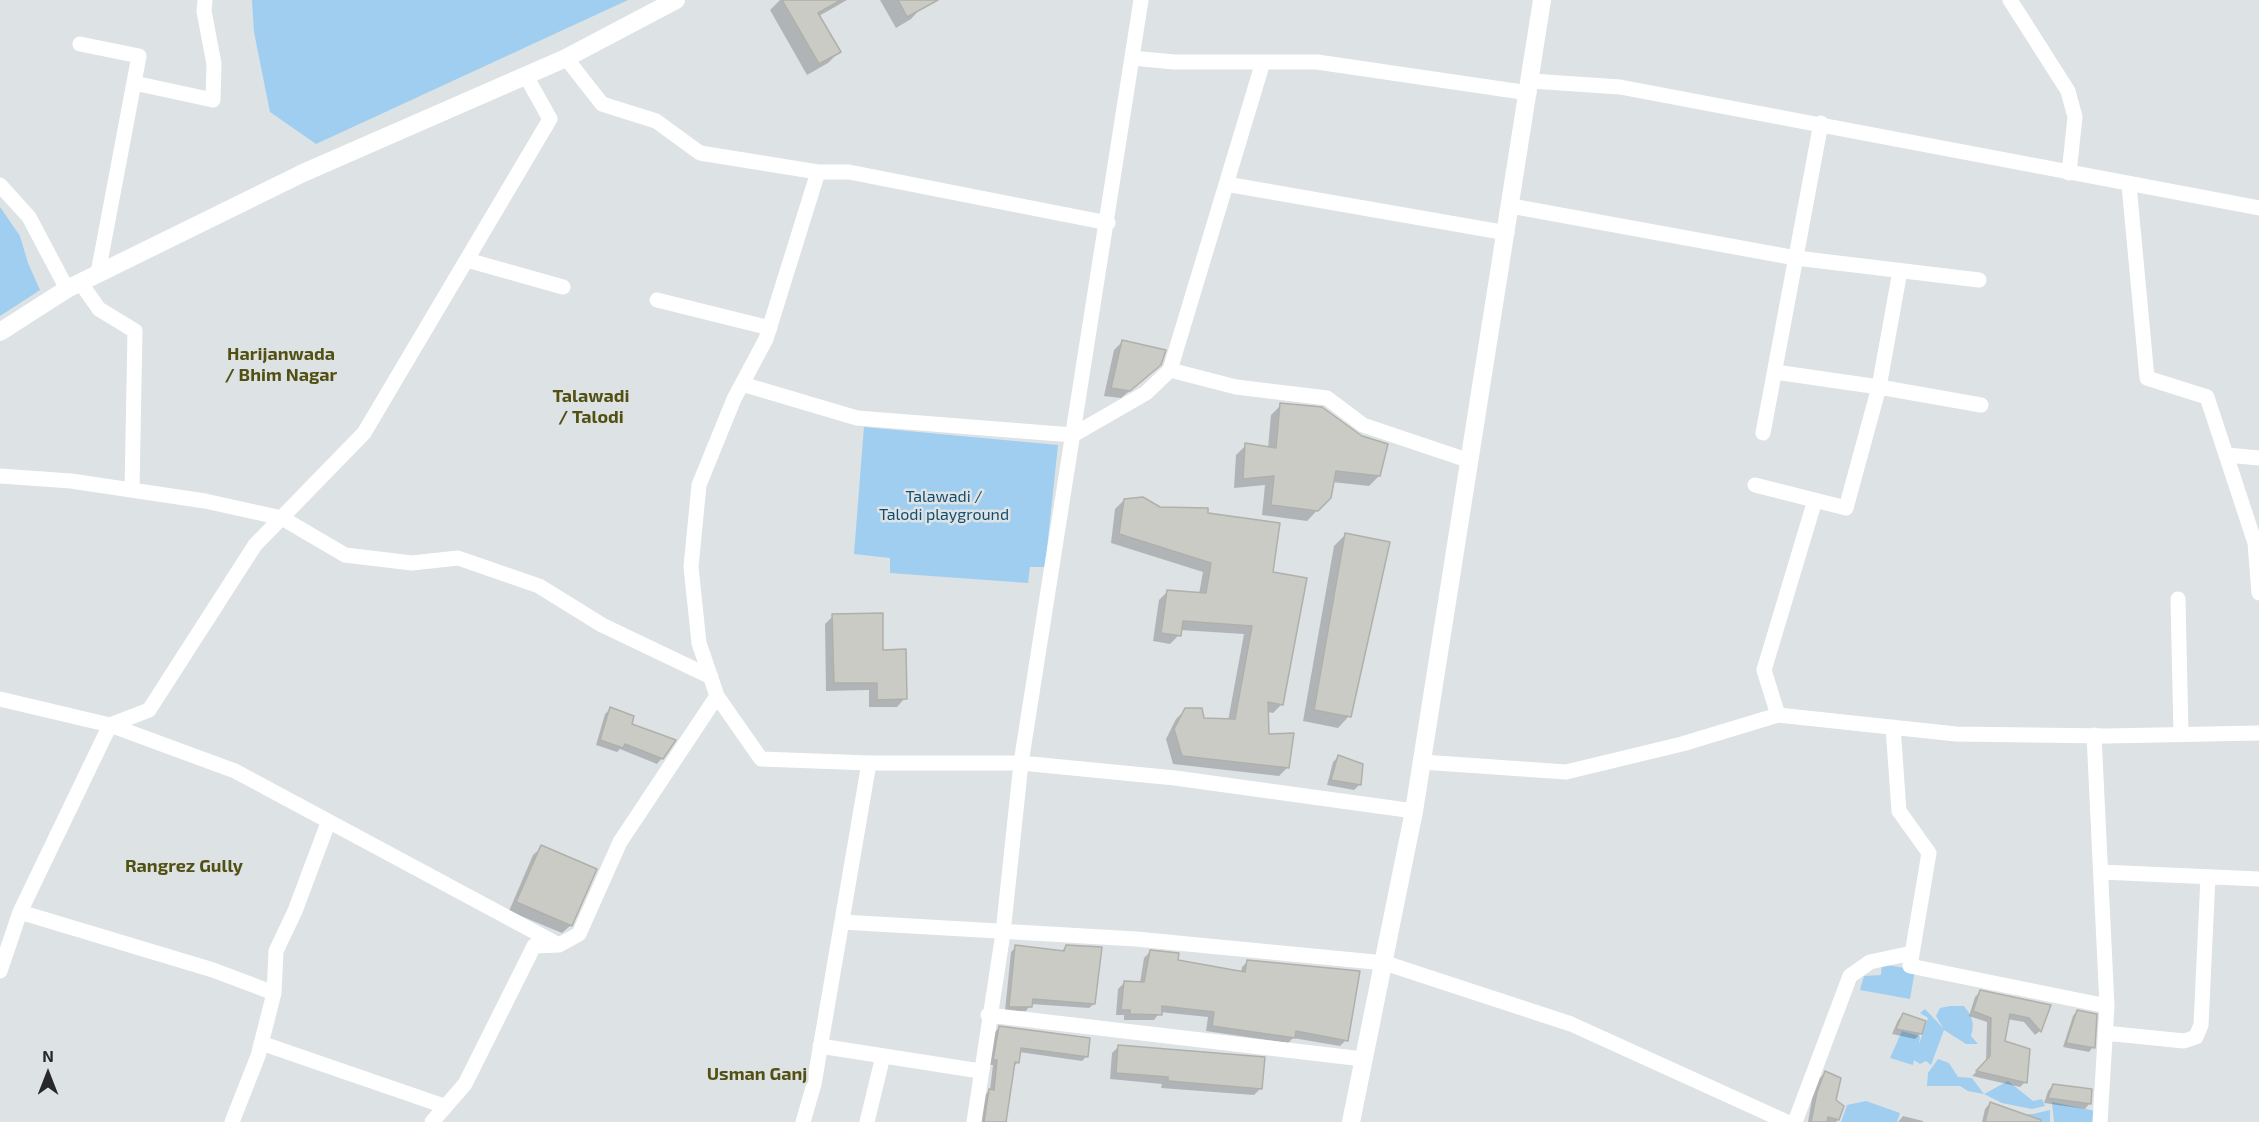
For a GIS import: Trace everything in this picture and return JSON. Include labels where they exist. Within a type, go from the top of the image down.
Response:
[{"type":"street","points":[[134,83],[213,100],[214,64],[204,11],[205,0]]},
{"type":"street","points":[[0,332],[73,285],[303,172],[566,58],[676,0]]},
{"type":"street","points":[[974,1122],[988,1015],[1003,933],[1021,763],[1108,223],[1141,0]]},
{"type":"street","points":[[1351,1122],[1414,811],[1542,0]]},
{"type":"street","points":[[2010,0],[2068,91],[2075,117],[2069,173]]},
{"type":"street","points":[[80,44],[139,56],[99,273]]},
{"type":"street","points":[[566,58],[602,104],[656,121],[700,153],[818,172],[849,172],[1108,223]]},
{"type":"street","points":[[1132,58],[1174,62],[1317,62],[1530,87],[1620,87],[1821,123],[2129,185],[2259,208]]},
{"type":"street","points":[[742,384],[857,418],[1073,435],[1146,393],[1170,370],[1263,62]]},
{"type":"street","points":[[0,970],[21,912],[110,725],[149,710],[255,545],[364,433],[467,260],[549,119],[526,75]]},
{"type":"street","points":[[1763,433],[1821,123]]},
{"type":"street","points":[[818,172],[770,328],[742,384],[699,485],[691,567],[699,643],[717,696],[761,759],[869,763],[1021,763],[1175,778],[1414,811]]},
{"type":"street","points":[[1226,184],[1507,233]]},
{"type":"street","points":[[0,185],[28,217],[73,285],[99,309],[135,331],[132,490]]},
{"type":"street","points":[[2129,185],[2147,378],[2207,397],[2255,543],[2259,593]]},
{"type":"street","points":[[1511,206],[1796,258],[1978,280]]},
{"type":"street","points":[[467,260],[563,287]]},
{"type":"street","points":[[1755,485],[1846,508],[1879,387],[1900,270]]},
{"type":"street","points":[[657,300],[770,328]]},
{"type":"street","points":[[1170,370],[1236,387],[1328,398],[1364,425],[1470,461]]},
{"type":"street","points":[[1775,372],[1981,405]]},
{"type":"street","points":[[2227,455],[2259,458]]},
{"type":"street","points":[[0,476],[71,481],[132,490],[205,501],[282,518],[345,555],[412,563],[458,558],[539,586],[602,625],[711,677]]},
{"type":"street","points":[[1778,715],[1764,670],[1815,500]]},
{"type":"street","points":[[2178,599],[2181,734]]},
{"type":"street","points":[[432,1122],[465,1084],[534,946],[559,945],[579,934],[620,842],[717,696]]},
{"type":"street","points":[[0,699],[110,725],[236,771],[328,823],[559,945]]},
{"type":"street","points":[[1422,762],[1566,772],[1682,744],[1778,715],[1956,734],[2259,733]]},
{"type":"street","points":[[1893,727],[1899,811],[1929,853],[1910,966],[2107,1006]]},
{"type":"street","points":[[2094,735],[2107,1006],[2100,1122]]},
{"type":"street","points":[[803,1122],[820,1046],[869,763]]},
{"type":"street","points":[[232,1122],[261,1043],[274,993],[276,951],[295,911],[328,823]]},
{"type":"street","points":[[2101,872],[2259,879]]},
{"type":"street","points":[[2105,1033],[2184,1041],[2196,1037],[2201,1025],[2208,877]]},
{"type":"street","points":[[21,912],[213,970],[274,993]]},
{"type":"street","points":[[842,922],[1136,939],[1385,963],[1571,1024],[1787,1122]]},
{"type":"street","points":[[1795,1122],[1850,976],[1870,962],[1912,953]]},
{"type":"street","points":[[988,1015],[1363,1059]]},
{"type":"street","points":[[261,1043],[444,1106]]},
{"type":"street","points":[[820,1046],[980,1071]]},
{"type":"street","points":[[867,1122],[883,1056]]},
{"type":"green space","points":[[252,0],[628,0],[316,144],[270,112],[254,32]]},
{"type":"green space","points":[[0,207],[20,236],[28,263],[40,290],[0,316]]},
{"type":"green space","name":"Talawadi / Talodi playground","points":[[864,427],[1058,445],[1045,567],[1030,567],[1028,583],[890,573],[890,558],[854,554]]},
{"type":"green space","points":[[1882,964],[1915,970],[1910,999],[1860,990],[1864,976],[1881,975]]},
{"type":"green space","points":[[1964,1006],[1967,1010],[1973,1023],[1971,1036],[1978,1044],[1966,1044],[1944,1030],[1931,1065],[1926,1061],[1920,1064],[1914,1060],[1913,1065],[1890,1058],[1902,1031],[1920,1036],[1919,1044],[1928,1018],[1920,1013],[1925,1009],[1943,1028],[1936,1016],[1940,1008]]},
{"type":"green space","points":[[1938,1059],[1949,1063],[1958,1077],[1972,1078],[1984,1094],[1968,1091],[1960,1086],[1927,1086],[1928,1073]]},
{"type":"green space","points":[[2008,1081],[2033,1101],[2042,1099],[2045,1106],[2032,1109],[2002,1103],[1984,1094]]},
{"type":"green space","points":[[1866,1101],[1900,1113],[1897,1122],[1841,1122],[1847,1105]]},
{"type":"green space","points":[[2052,1102],[2095,1111],[2094,1122],[2054,1122]]},
{"type":"green space","points":[[2050,1110],[2050,1122],[2017,1122],[2019,1114]]},
{"type":"building","points":[[782,0],[841,0],[818,13],[841,52],[819,64]]},
{"type":"building","points":[[898,0],[938,0],[907,17]]},
{"type":"building","points":[[1122,340],[1166,350],[1161,365],[1130,391],[1111,388]]},
{"type":"building","points":[[1280,403],[1322,407],[1362,436],[1388,444],[1380,476],[1336,471],[1331,498],[1318,511],[1271,505],[1274,476],[1243,479],[1245,443],[1276,448]]},
{"type":"building","points":[[1143,497],[1160,507],[1208,508],[1208,513],[1280,523],[1273,572],[1307,578],[1283,705],[1268,702],[1269,734],[1294,733],[1289,768],[1182,756],[1174,729],[1185,708],[1202,708],[1204,718],[1235,719],[1252,626],[1183,621],[1181,636],[1161,633],[1167,590],[1206,593],[1211,563],[1119,534],[1124,499]]},
{"type":"building","points":[[1345,533],[1390,542],[1351,717],[1314,710]]},
{"type":"building","points":[[883,613],[883,650],[906,649],[907,699],[877,700],[877,683],[834,683],[832,614]]},
{"type":"building","points":[[610,707],[634,716],[632,724],[676,740],[663,759],[625,744],[623,748],[600,740]]},
{"type":"building","points":[[1338,755],[1363,764],[1361,785],[1331,780]]},
{"type":"building","points":[[541,845],[597,869],[572,926],[516,902]]},
{"type":"building","points":[[1015,945],[1064,951],[1066,945],[1102,947],[1095,1004],[1033,999],[1032,1007],[1009,1007]]},
{"type":"building","points":[[1150,950],[1179,953],[1178,960],[1245,972],[1247,960],[1360,971],[1348,1041],[1296,1031],[1295,1038],[1212,1026],[1214,1012],[1162,1006],[1162,1015],[1130,1014],[1130,1010],[1121,1010],[1124,981],[1144,982]]},
{"type":"building","points":[[1980,990],[2051,1005],[2041,1032],[2029,1018],[2010,1014],[2005,1041],[2030,1049],[2027,1083],[1976,1071],[1990,1056],[1991,1018],[1973,1011]]},
{"type":"building","points":[[2077,1010],[2097,1014],[2095,1048],[2066,1043]]},
{"type":"building","points":[[1903,1013],[1926,1021],[1922,1034],[1896,1029]]},
{"type":"building","points":[[999,1026],[1090,1038],[1088,1057],[1021,1048],[1019,1063],[1015,1062],[1006,1122],[984,1122],[989,1089],[994,1090],[997,1060],[993,1060]]},
{"type":"building","points":[[1118,1045],[1265,1057],[1262,1089],[1168,1081],[1168,1077],[1116,1073]]},
{"type":"building","points":[[1825,1071],[1841,1078],[1836,1100],[1844,1106],[1839,1120],[1828,1117],[1827,1122],[1811,1122],[1817,1092]]},
{"type":"building","points":[[2053,1084],[2092,1089],[2091,1104],[2048,1098]]},
{"type":"building","points":[[1990,1102],[2041,1120],[2041,1122],[1985,1122]]},
{"type":"district","name":"Harijanwada / Bhim Nagar","points":[[281,364]]},
{"type":"district","name":"Talawadi / Talodi","points":[[591,406]]},
{"type":"district","name":"Rangrez Gully","points":[[184,866]]},
{"type":"district","name":"Usman Ganj","points":[[757,1074]]}]
